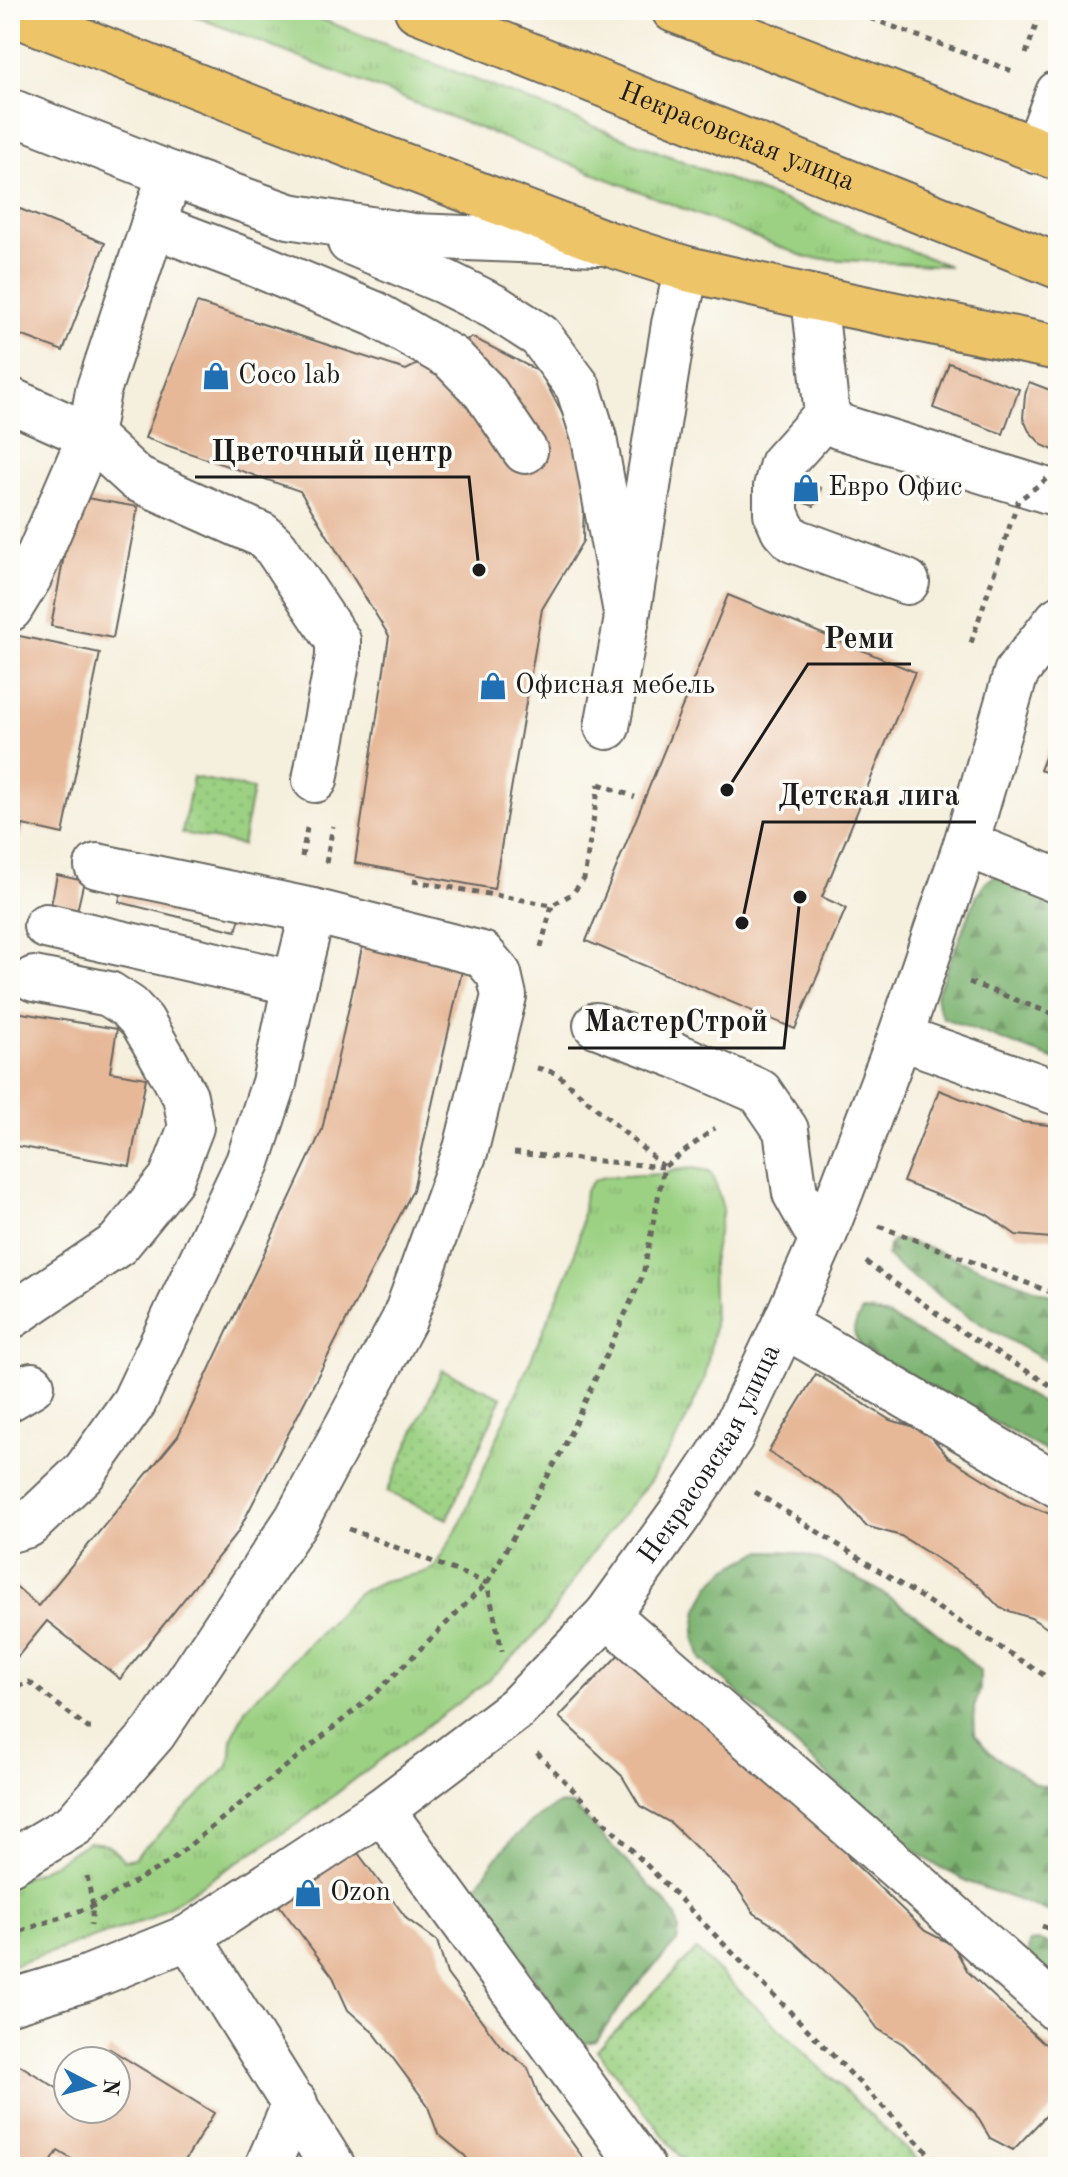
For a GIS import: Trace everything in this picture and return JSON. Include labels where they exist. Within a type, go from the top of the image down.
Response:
[{"type":"main road","name":"Некрасовская улица","points":[[417,10],[1058,266]]},
{"type":"main road","points":[[674,10],[1047,154]]},
{"type":"main road","points":[[10,12],[606,243],[687,269],[1058,348]]},
{"type":"street","points":[[1047,154],[1058,93]]},
{"type":"street","points":[[10,111],[170,174],[289,216],[445,282],[495,307],[540,336],[578,387],[590,425],[627,618]]},
{"type":"street","points":[[10,609],[29,578],[90,436],[98,391],[170,174]]},
{"type":"street","points":[[289,216],[413,236],[606,243]]},
{"type":"street","points":[[153,225],[375,314],[452,358],[485,392],[525,451]]},
{"type":"street","points":[[607,727],[674,324],[687,269]]},
{"type":"street","points":[[814,298],[827,414],[838,426],[1058,494]]},
{"type":"street","points":[[10,400],[90,436],[137,479],[262,535],[276,548],[338,641],[338,657],[315,780]]},
{"type":"street","points":[[827,414],[782,464],[776,487],[776,513],[783,529],[793,540],[907,582]]},
{"type":"street","name":"Некрасовская улица","points":[[10,2002],[85,1979],[189,1937],[382,1810],[517,1708],[607,1615],[731,1437],[784,1325],[829,1221],[900,1037],[966,844],[1016,673],[1058,619]]},
{"type":"street","points":[[966,844],[1058,881]]},
{"type":"street","points":[[10,1863],[75,1824],[154,1733],[297,1519],[404,1320],[466,1149],[504,996],[499,974],[482,954],[313,911],[97,866]]},
{"type":"street","points":[[10,1530],[28,1525],[85,1471],[134,1402],[248,1162],[274,1083],[313,911]]},
{"type":"street","points":[[46,926],[295,983]]},
{"type":"street","points":[[10,1317],[118,1244],[171,1179],[191,1127],[185,1096],[142,1021],[129,1007],[109,994],[34,979]]},
{"type":"street","points":[[596,1025],[760,1092],[786,1130],[795,1193],[814,1227],[829,1221]]},
{"type":"street","points":[[900,1037],[1058,1093]]},
{"type":"street","points":[[784,1325],[1058,1485]]},
{"type":"street","points":[[607,1615],[1058,2010]]},
{"type":"street","points":[[382,1810],[642,2167]]},
{"type":"street","points":[[189,1937],[333,2167]]},
{"type":"street","points":[[267,2167],[295,2103]]},
{"type":"path","points":[[848,10],[1019,74]]},
{"type":"path","points":[[1023,61],[1041,10]]},
{"type":"path","points":[[971,643],[1018,501],[1058,470]]},
{"type":"path","points":[[302,862],[315,780]]},
{"type":"path","points":[[405,880],[552,905],[558,903],[572,894],[584,879],[599,784]]},
{"type":"path","points":[[314,864],[336,868]]},
{"type":"path","points":[[924,966],[1058,1016]]},
{"type":"path","points":[[556,1073],[664,1167]]},
{"type":"path","points":[[466,1149],[664,1167]]},
{"type":"path","points":[[10,1935],[93,1906],[169,1862],[377,1692],[487,1583],[563,1449],[643,1275],[664,1167]]},
{"type":"path","points":[[829,1221],[1058,1295]]},
{"type":"path","points":[[829,1221],[961,1331],[1058,1390]]},
{"type":"path","points":[[712,1465],[1058,1684]]},
{"type":"path","points":[[355,1530],[487,1583]]},
{"type":"path","points":[[487,1583],[498,1639]]},
{"type":"path","points":[[10,1696],[19,1686],[29,1682],[88,1728],[100,1728]]},
{"type":"path","points":[[502,1718],[942,2167]]},
{"type":"path","points":[[75,1824],[93,1906],[85,1979]]},
{"type":"green space","points":[[179,10],[298,10],[949,266],[808,258]]},
{"type":"green space","points":[[193,777],[253,789],[242,845],[182,833]]},
{"type":"green space","points":[[995,876],[1058,897],[1058,1061],[943,1018],[938,1007],[936,995],[977,895],[985,883]]},
{"type":"green space","points":[[692,1168],[709,1171],[723,1209],[712,1262],[714,1326],[705,1378],[679,1435],[650,1481],[592,1553],[546,1622],[480,1687],[300,1822],[149,1919],[10,1966],[10,1884],[50,1866],[88,1842],[107,1844],[124,1860],[134,1858],[227,1768],[232,1738],[245,1709],[358,1593],[383,1581],[434,1568],[461,1522],[573,1261],[585,1191],[594,1180],[664,1174]]},
{"type":"green space","points":[[893,1240],[926,1247],[1058,1298],[1058,1368],[969,1317],[896,1265],[887,1256]]},
{"type":"green space","points":[[862,1311],[888,1316],[1058,1412],[1058,1458],[864,1349],[854,1331]]},
{"type":"green space","points":[[442,1370],[502,1397],[447,1519],[387,1492]]},
{"type":"green space","points":[[761,1551],[807,1556],[869,1585],[919,1618],[980,1671],[980,1690],[974,1708],[975,1735],[989,1752],[1035,1783],[1049,1787],[1058,1782],[1058,1915],[968,1882],[934,1864],[898,1839],[701,1659],[694,1636],[698,1609],[710,1585],[728,1568]]},
{"type":"green space","points":[[558,1804],[573,1805],[664,1901],[676,1916],[679,1930],[677,1942],[634,1988],[596,2041],[581,2044],[481,1904],[478,1884],[513,1839]]},
{"type":"green space","points":[[1039,1941],[1058,1947],[1058,1980],[1028,1954],[1029,1942]]},
{"type":"green space","points":[[696,1950],[921,2163],[858,2167],[688,2167],[597,2050]]},
{"type":"building","points":[[10,205],[105,243],[63,351],[10,331]]},
{"type":"building","points":[[197,303],[406,370],[472,337],[540,372],[585,456],[583,541],[542,609],[494,889],[355,863],[389,636],[300,491],[145,438]]},
{"type":"building","points":[[949,363],[1019,389],[1003,434],[933,408]]},
{"type":"building","points":[[1029,382],[1058,393],[1058,452],[1042,445],[1029,431],[1023,418]]},
{"type":"building","points":[[797,479],[821,488],[814,506],[789,498]]},
{"type":"building","points":[[75,496],[138,507],[113,638],[51,626]]},
{"type":"building","points":[[728,595],[915,672],[822,897],[846,908],[795,1029],[586,941]]},
{"type":"building","points":[[10,634],[100,653],[63,834],[23,825],[11,880]]},
{"type":"building","points":[[1058,725],[1058,777],[1040,770]]},
{"type":"building","points":[[57,875],[84,881],[75,920],[49,915]]},
{"type":"building","points":[[123,882],[242,912],[236,931],[119,902]]},
{"type":"building","points":[[363,943],[464,962],[413,1190],[238,1532],[120,1679],[47,1621],[10,1666],[10,1581],[38,1606],[178,1436],[322,1130]]},
{"type":"building","points":[[10,1011],[117,1029],[110,1072],[146,1078],[130,1166],[10,1145]]},
{"type":"building","points":[[939,1090],[1021,1122],[1058,1126],[1058,1241],[1016,1235],[986,1214],[903,1182]]},
{"type":"building","points":[[816,1374],[890,1420],[926,1430],[948,1457],[1022,1503],[1058,1517],[1058,1635],[1031,1618],[1000,1608],[977,1584],[901,1536],[866,1526],[843,1499],[768,1452]]},
{"type":"building","points":[[627,1646],[833,1831],[849,1858],[925,1931],[953,1945],[968,1972],[1042,2042],[1058,2051],[1058,2103],[1013,2150],[990,2138],[975,2113],[903,2044],[878,2029],[858,2002],[782,1931],[754,1913],[736,1886],[671,1823],[640,1806],[622,1776],[559,1717]]},
{"type":"building","points":[[355,1849],[407,1919],[437,1941],[447,1974],[500,2045],[528,2068],[541,2101],[590,2167],[473,2167],[465,2156],[438,2134],[427,2104],[374,2033],[348,2010],[333,1977],[279,1905]]},
{"type":"building","points":[[10,2059],[52,2085],[52,2125],[132,2125],[132,2063],[214,2113],[181,2167],[85,2167],[58,2151],[48,2167],[10,2167]]},
{"type":"place","name":"Coco lab","points":[[216,376]]},
{"type":"place","name":"Евро Офис","points":[[806,488]]},
{"type":"place","name":"Цветочный центр","points":[[479,570]]},
{"type":"place","name":"Офисная мебель","points":[[493,686]]},
{"type":"place","name":"Реми","points":[[727,790]]},
{"type":"place","name":"МастерСтрой","points":[[800,897]]},
{"type":"place","name":"Детская лига","points":[[742,923]]},
{"type":"place","name":"Ozon","points":[[308,1893]]}]
